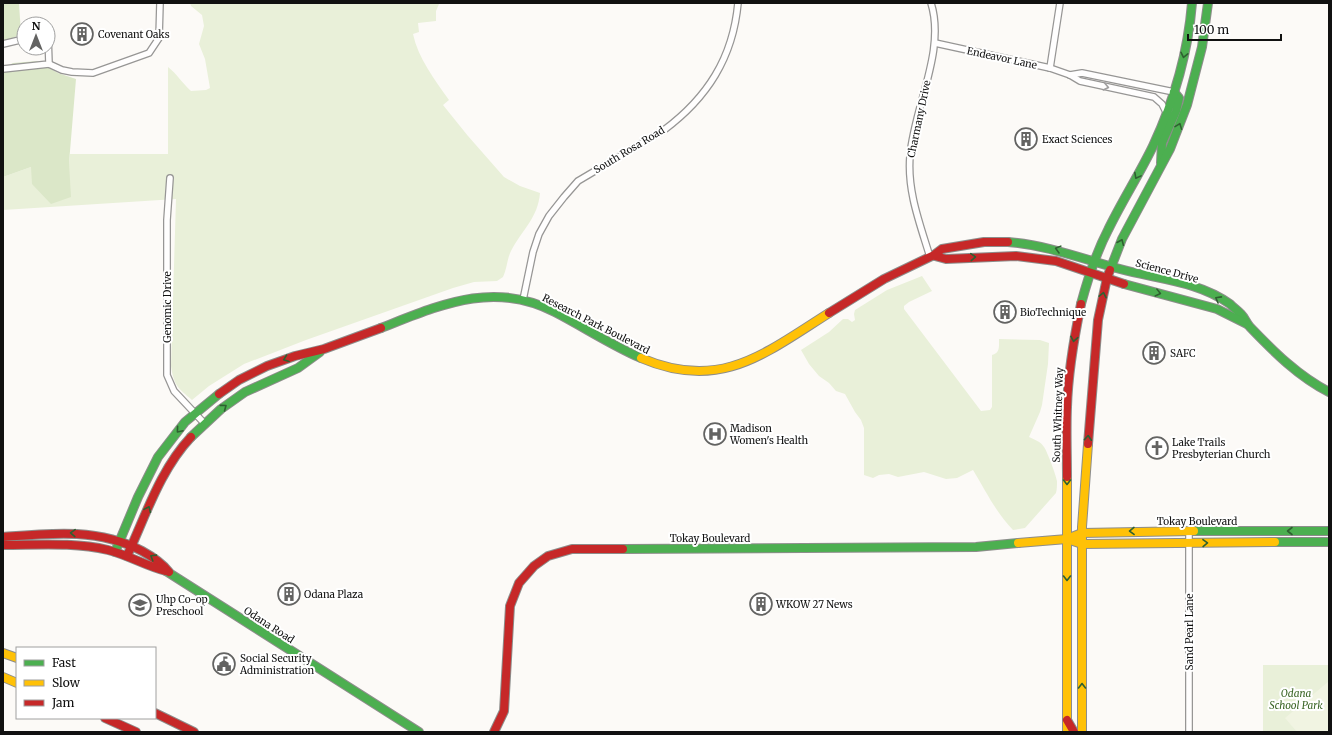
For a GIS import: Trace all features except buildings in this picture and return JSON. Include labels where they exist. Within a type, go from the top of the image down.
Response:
[{"type":"main road","name":"South Whitney Way","points":[[1067,732],[1067,407],[1068,378],[1076,323],[1095,261],[1110,225],[1153,147],[1167,114],[1180,74],[1192,3]]},
{"type":"main road","points":[[1090,732],[1082,729],[1082,532],[1095,337],[1107,278],[1111,266],[1122,239],[1161,167],[1178,130],[1194,81],[1202,47],[1208,3]]},
{"type":"main road","points":[[1161,167],[1162,143],[1176,111],[1179,98],[1174,92]]},
{"type":"main road","name":"Research Park Boulevard","points":[[115,552],[141,490],[158,457],[172,437],[194,413],[217,395],[253,372],[294,356],[324,349],[390,323],[454,301],[474,297],[493,296],[533,302],[553,311],[618,347],[658,366],[686,371],[714,370],[729,368],[754,359],[884,279],[904,268],[932,257],[942,248],[985,242],[1004,242],[1046,246],[1095,261]]},
{"type":"main road","points":[[932,257],[946,259],[1016,256],[1039,258],[1056,261],[1091,273]]},
{"type":"main road","name":"Science Drive","points":[[1095,261],[1191,286],[1209,294],[1242,314],[1247,324],[1295,370],[1309,382],[1329,392]]},
{"type":"main road","name":"Science Drive","points":[[1091,273],[1217,309],[1228,314],[1237,321],[1247,324]]},
{"type":"main road","name":"Research Park Boulevard","points":[[128,556],[160,482],[171,462],[182,447],[204,423],[224,406],[246,392],[259,384],[299,367],[324,349]]},
{"type":"main road","name":"Tokay Boulevard","points":[[494,732],[504,711],[510,606],[519,583],[534,566],[551,555],[572,549],[924,548],[976,546],[1067,539],[1082,532],[1329,531]]},
{"type":"main road","name":"Odana Road","points":[[3,537],[74,533],[94,535],[132,545],[163,564],[169,572],[419,732]]},
{"type":"main road","name":"Tokay Boulevard","points":[[1067,539],[1082,544],[1329,542]]},
{"type":"main road","name":"Odana Road","points":[[3,545],[61,544],[82,546],[115,552],[128,556],[158,570],[169,572]]},
{"type":"main road","points":[[3,653],[16,658]]},
{"type":"main road","points":[[3,677],[16,682]]},
{"type":"main road","points":[[156,713],[194,732]]},
{"type":"main road","points":[[107,719],[136,732]]},
{"type":"main road","points":[[1067,720],[1074,732]]},
{"type":"street","points":[[3,69],[49,64],[62,70],[93,73],[149,53],[159,38],[160,3]]},
{"type":"street","name":"South Rosa Road","points":[[523,300],[533,252],[539,234],[549,216],[578,181],[664,130],[677,121],[700,99],[715,77],[726,55],[734,32],[738,3]]},
{"type":"street","name":"Charmany Drive","points":[[931,3],[934,17],[935,43],[912,138],[909,165],[913,200],[932,257]]},
{"type":"street","points":[[1050,68],[1060,3]]},
{"type":"street","points":[[3,44],[16,41]]},
{"type":"street","name":"Endeavor Lane","points":[[935,43],[1050,68],[1070,75],[1080,81],[1154,97],[1162,104],[1167,114]]},
{"type":"street","points":[[49,56],[49,64]]},
{"type":"street","name":"Endeavor Lane","points":[[1070,75],[1082,73],[1174,92]]},
{"type":"street","name":"Genomic Drive","points":[[170,178],[167,220],[167,375],[174,391],[204,423]]},
{"type":"street","name":"Sand Pearl Lane","points":[[1189,531],[1189,732]]},
{"type":"green space","points":[[3,3],[19,3],[20,16],[16,16],[16,36],[3,43]]},
{"type":"green space","points":[[190,3],[439,4],[436,11],[436,21],[418,23],[419,32],[413,34],[415,43],[423,60],[449,100],[443,105],[504,177],[520,186],[540,193],[539,202],[533,217],[511,251],[503,277],[497,281],[474,282],[453,288],[306,340],[244,364],[209,386],[192,400],[187,396],[177,386],[171,366],[176,199],[3,210],[3,177],[31,167],[69,163],[70,154],[168,154],[168,67],[191,91],[206,90],[210,88],[205,59],[199,44],[204,26],[202,15],[191,6]]},
{"type":"green space","points":[[37,61],[58,73],[76,79],[69,163],[71,197],[51,204],[32,184],[31,167],[3,177],[3,68],[13,63]]},
{"type":"green space","points":[[922,276],[932,291],[909,302],[904,306],[904,309],[981,411],[990,410],[992,407],[992,355],[998,351],[999,339],[1040,340],[1049,343],[1048,364],[1042,405],[1029,437],[1039,442],[1045,449],[1057,481],[1057,490],[1025,528],[1013,530],[996,509],[973,470],[957,478],[946,479],[924,472],[898,477],[889,474],[879,475],[873,478],[864,475],[864,428],[861,420],[845,394],[836,391],[829,383],[819,376],[809,364],[801,350],[829,332],[843,319],[848,319],[852,322],[855,320],[855,310],[887,290]]},
{"type":"green space","name":"Odana School Park","points":[[1263,665],[1329,665],[1329,732],[1263,732]]},
{"type":"green space","points":[[1329,681],[1329,732],[1297,732],[1285,718]]},
{"type":"traffic: fast","points":[[1081,304],[1086,285],[1100,248],[1119,209],[1148,157],[1161,129],[1174,94],[1187,40],[1192,3]]},
{"type":"traffic: fast","points":[[1110,270],[1122,239],[1170,149],[1187,105],[1202,47],[1208,3]]},
{"type":"traffic: fast","points":[[1161,163],[1162,143],[1176,111],[1179,98],[1174,92]]},
{"type":"traffic: fast","points":[[1008,242],[1051,249],[1120,269],[1191,285],[1218,296],[1240,313],[1247,324],[1287,363],[1307,379],[1329,392]]},
{"type":"traffic: fast","points":[[1124,284],[1217,309],[1247,324]]},
{"type":"traffic: fast","points":[[381,328],[424,311],[467,299],[488,297],[510,298],[532,303],[555,312],[641,358]]},
{"type":"traffic: fast","points":[[191,437],[221,409],[245,392],[298,368],[320,352]]},
{"type":"traffic: fast","points":[[115,552],[138,497],[158,457],[185,422],[219,394]]},
{"type":"traffic: fast","points":[[1194,531],[1329,531]]},
{"type":"traffic: fast","points":[[1275,542],[1329,542]]},
{"type":"traffic: fast","points":[[623,549],[976,547],[1018,543]]},
{"type":"traffic: fast","points":[[166,571],[419,732]]},
{"type":"traffic: slow","points":[[641,358],[669,368],[695,371],[718,370],[740,364],[762,354],[829,313]]},
{"type":"traffic: slow","points":[[1082,732],[1082,527],[1088,444]]},
{"type":"traffic: slow","points":[[1067,477],[1067,732]]},
{"type":"traffic: slow","points":[[1018,543],[1067,539],[1082,533],[1194,531]]},
{"type":"traffic: slow","points":[[1067,539],[1082,544],[1275,542]]},
{"type":"traffic: slow","points":[[3,653],[16,658]]},
{"type":"traffic: slow","points":[[3,677],[16,683]]},
{"type":"traffic: jam","points":[[829,313],[884,279],[934,255],[942,249],[984,242],[1008,242]]},
{"type":"traffic: jam","points":[[935,256],[946,259],[1016,256],[1056,261],[1124,284]]},
{"type":"traffic: jam","points":[[1088,444],[1098,320],[1110,270]]},
{"type":"traffic: jam","points":[[1067,477],[1067,416],[1070,368],[1081,304]]},
{"type":"traffic: jam","points":[[219,394],[239,380],[267,366],[295,356],[324,349],[381,328]]},
{"type":"traffic: jam","points":[[127,556],[162,478],[180,450],[191,437]]},
{"type":"traffic: jam","points":[[3,537],[39,534],[92,535],[126,544],[142,551],[157,560],[169,572]]},
{"type":"traffic: jam","points":[[3,545],[56,544],[95,547],[115,552],[166,571]]},
{"type":"traffic: jam","points":[[494,732],[504,711],[510,606],[519,583],[534,566],[548,556],[572,549],[623,549]]},
{"type":"traffic: jam","points":[[156,713],[194,732]]},
{"type":"traffic: jam","points":[[107,719],[136,732]]},
{"type":"traffic: jam","points":[[1067,720],[1074,732]]},
{"type":"place","name":"Covenant Oaks","points":[[82,34]]},
{"type":"place","name":"Exact Sciences","points":[[1026,139]]},
{"type":"place","name":"BioTechnique","points":[[1005,312]]},
{"type":"place","name":"SAFC","points":[[1154,353]]},
{"type":"place","name":"Madison Women's Health","points":[[715,434]]},
{"type":"place","name":"Lake Trails Presbyterian Church","points":[[1157,448]]},
{"type":"place","name":"Odana Plaza","points":[[289,594]]},
{"type":"place","name":"WKOW 27 News","points":[[761,604]]},
{"type":"place","name":"Uhp Co-op Preschool","points":[[140,605]]},
{"type":"place","name":"Social Security Administration","points":[[224,664]]}]
